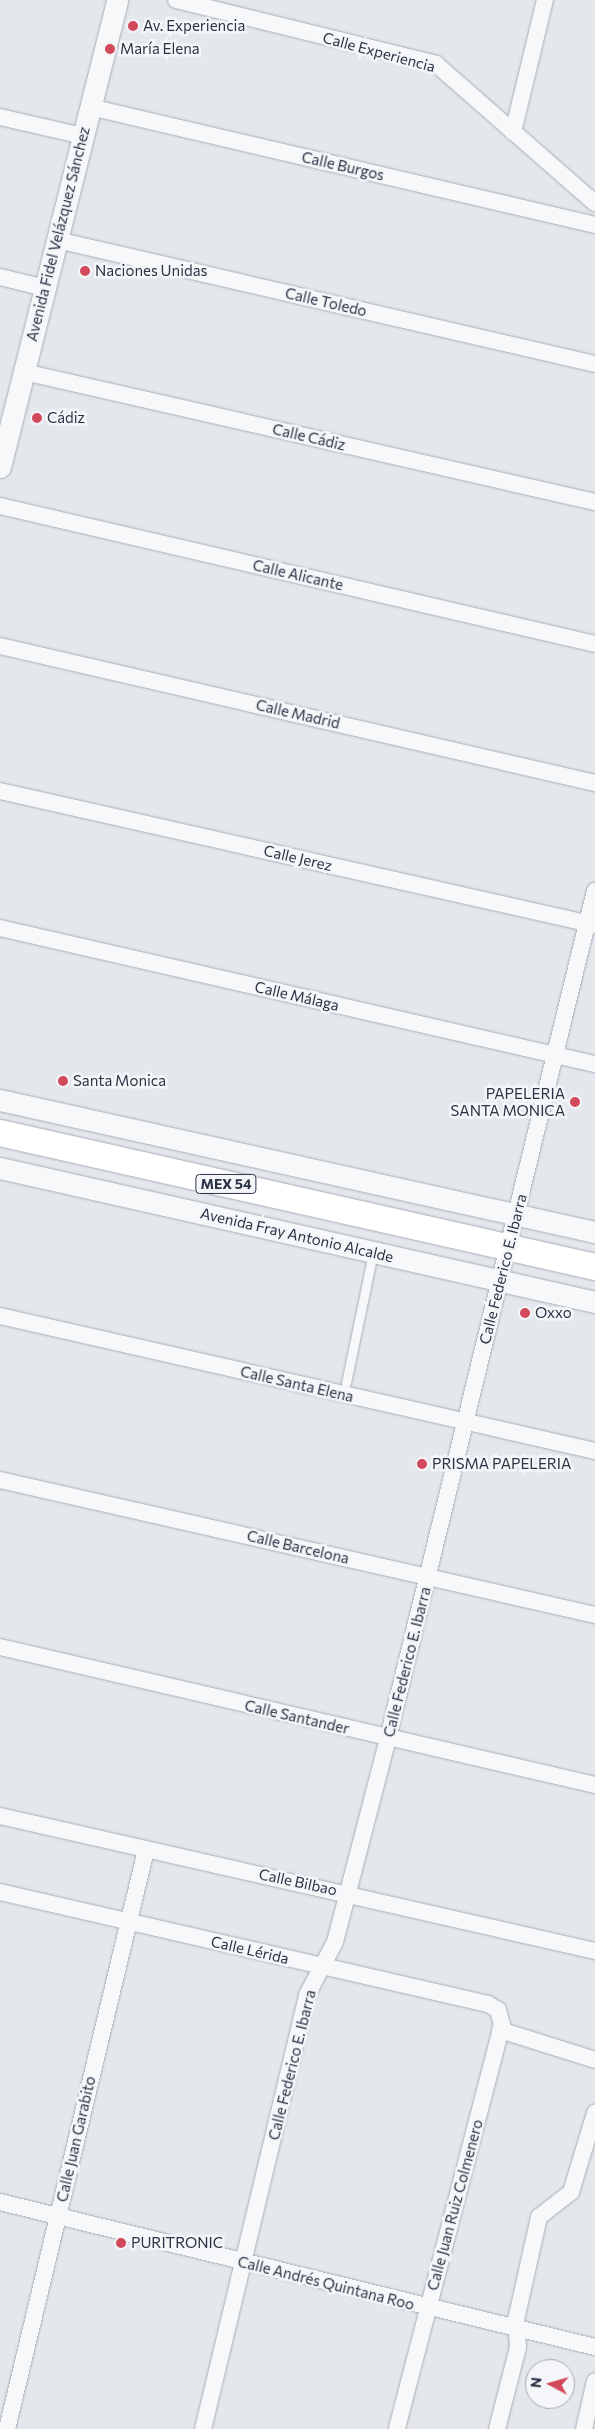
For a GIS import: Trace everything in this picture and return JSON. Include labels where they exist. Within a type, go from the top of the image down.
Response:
[{"type":"main road","name":"MEX 54","points":[[0,1134],[595,1267]]},
{"type":"street","name":"Avenida Fidel Velázquez Sánchez","points":[[0,467],[4,433],[24,372],[117,0]]},
{"type":"street","name":"Calle Experiencia","points":[[176,0],[436,64],[595,203]]},
{"type":"street","points":[[513,132],[545,0]]},
{"type":"street","name":"Calle Burgos","points":[[90,107],[595,225]]},
{"type":"street","points":[[0,117],[83,136]]},
{"type":"street","name":"Calle Toledo","points":[[57,240],[595,364]]},
{"type":"street","points":[[0,277],[45,288]]},
{"type":"street","name":"Calle Cádiz","points":[[24,372],[595,502]]},
{"type":"street","name":"Calle Alicante","points":[[0,506],[595,644]]},
{"type":"street","name":"Calle Madrid","points":[[0,646],[595,782]]},
{"type":"street","name":"Calle Jerez","points":[[0,791],[591,924]]},
{"type":"street","name":"Calle Federico E. Ibarra","points":[[203,2429],[307,1995],[335,1942],[346,1892],[388,1738],[556,1055],[591,924],[595,890]]},
{"type":"street","name":"Calle Málaga","points":[[0,928],[595,1064]]},
{"type":"street","points":[[0,1100],[595,1232]]},
{"type":"street","name":"Avenida Fray Antonio Alcalde","points":[[0,1168],[595,1302]]},
{"type":"street","name":"Calle Santa Elena","points":[[0,1316],[595,1452]]},
{"type":"street","name":"Calle Barcelona","points":[[0,1480],[595,1615]]},
{"type":"street","name":"Calle Santander","points":[[0,1648],[595,1785]]},
{"type":"street","name":"Calle Bilbao","points":[[0,1816],[146,1850],[346,1892],[595,1951]]},
{"type":"street","name":"Calle Juan Garabito","points":[[7,2429],[146,1850]]},
{"type":"street","name":"Calle Lérida","points":[[0,1892],[488,2004],[498,2010]]},
{"type":"street","name":"Calle Juan Ruiz Colmenero","points":[[397,2429],[500,2030],[498,2010]]},
{"type":"street","points":[[500,2030],[595,2060]]},
{"type":"street","points":[[497,2429],[518,2347],[517,2330],[539,2217],[572,2192],[595,2113]]},
{"type":"street","name":"Calle Andrés Quintana Roo","points":[[0,2202],[517,2330],[595,2347]]},
{"type":"street","points":[[584,2429],[595,2381]]},
{"type":"lane","points":[[346,1383],[373,1253]]},
{"type":"place","name":"Av. Experiencia","points":[[133,26]]},
{"type":"place","name":"María Elena","points":[[110,49]]},
{"type":"place","name":"Naciones Unidas","points":[[85,271]]},
{"type":"place","name":"Cádiz","points":[[37,418]]},
{"type":"place","name":"Santa Monica","points":[[63,1081]]},
{"type":"place","name":"PAPELERIA SANTA MONICA","points":[[575,1102]]},
{"type":"place","name":"Oxxo","points":[[525,1313]]},
{"type":"place","name":"PRISMA PAPELERIA","points":[[422,1464]]},
{"type":"place","name":"PURITRONIC","points":[[121,2243]]}]
